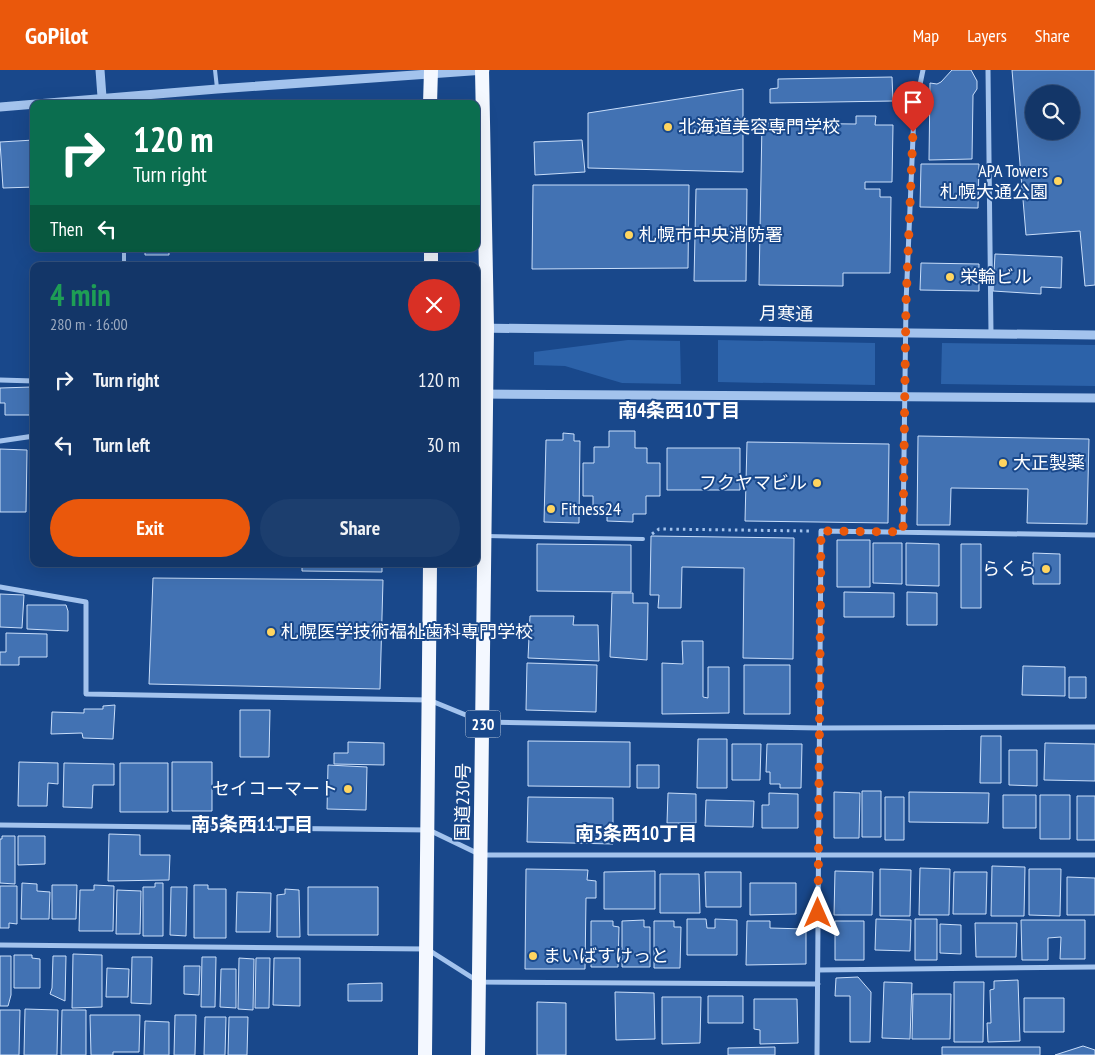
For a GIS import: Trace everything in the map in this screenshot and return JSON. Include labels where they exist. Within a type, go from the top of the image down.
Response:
[{"type":"highway","name":"国道230号","points":[[478,1055],[484,536],[480,394],[483,70]]},
{"type":"highway","points":[[430,100],[431,71]]},
{"type":"highway","name":"国道230号","points":[[425,1055],[429,830],[430,567]]},
{"type":"street","points":[[100,70],[103,100]]},
{"type":"street","points":[[112,100],[217,88],[431,71],[483,70]]},
{"type":"street","points":[[903,532],[905,332],[914,113],[923,70]]},
{"type":"street","points":[[988,70],[991,333]]},
{"type":"street","points":[[0,107],[30,105]]},
{"type":"street","name":"月寒通","points":[[482,328],[1095,334]]},
{"type":"street","points":[[0,380],[30,381]]},
{"type":"street","points":[[480,394],[1095,398]]},
{"type":"street","points":[[0,441],[30,437]]},
{"type":"street","points":[[817,1055],[821,531],[1095,535]]},
{"type":"street","points":[[0,587],[86,602],[86,694],[429,700],[483,722],[820,728],[1095,727]]},
{"type":"street","points":[[0,825],[429,830],[481,855],[1095,855]]},
{"type":"street","points":[[0,945],[427,949],[479,982],[818,984]]},
{"type":"street","points":[[818,970],[1095,967]]},
{"type":"lane","points":[[215,70],[217,88]]},
{"type":"lane","points":[[484,536],[643,539]]},
{"type":"path","points":[[643,539],[660,529],[821,531]]},
{"type":"shaded area","points":[[628,340],[680,341],[681,384],[622,383],[565,366],[534,365],[534,352]]},
{"type":"shaded area","points":[[718,340],[875,343],[875,385],[718,382]]},
{"type":"shaded area","points":[[942,343],[1095,345],[1095,386],[941,384]]},
{"type":"building","points":[[952,70],[971,70],[977,81],[977,89],[973,95],[972,159],[929,160],[930,83],[937,84],[941,82]]},
{"type":"building","name":"APA Towers 札幌大通公園","points":[[1012,70],[1095,70],[1095,285],[1085,286],[1080,231],[1026,235]]},
{"type":"building","points":[[892,77],[893,101],[770,103],[770,89],[778,88],[778,79]]},
{"type":"building","name":"北海道美容専門学校","points":[[743,89],[743,172],[588,168],[588,113]]},
{"type":"building","points":[[856,116],[876,116],[875,125],[893,125],[892,182],[865,182],[865,189],[880,189],[880,197],[891,197],[890,273],[843,273],[843,286],[759,285],[762,123],[856,124]]},
{"type":"building","points":[[30,140],[30,187],[3,188],[0,142]]},
{"type":"building","points":[[582,140],[585,172],[535,175],[534,142]]},
{"type":"building","points":[[921,164],[979,164],[978,208],[920,207]]},
{"type":"building","points":[[533,185],[689,185],[688,268],[532,269]]},
{"type":"building","points":[[696,189],[747,189],[746,281],[694,281]]},
{"type":"building","points":[[145,252],[169,252],[169,255],[145,255]]},
{"type":"building","points":[[995,254],[1062,257],[1061,288],[1041,287],[1041,294],[993,291]]},
{"type":"building","name":"栄輪ビル","points":[[921,263],[979,264],[979,291],[920,290]]},
{"type":"building","points":[[30,387],[30,415],[5,415],[5,403],[0,403],[0,388]]},
{"type":"building","points":[[609,431],[635,431],[635,448],[647,448],[647,463],[660,463],[660,496],[646,496],[646,514],[633,514],[633,522],[607,521],[607,514],[593,514],[593,496],[583,496],[583,463],[594,463],[594,447],[609,447]]},
{"type":"building","points":[[563,433],[574,434],[574,441],[580,441],[579,523],[544,522],[546,440],[563,440]]},
{"type":"building","name":"大正製薬","points":[[918,436],[1089,439],[1087,524],[1027,523],[1028,489],[951,488],[950,525],[917,525]]},
{"type":"building","name":"フクヤマビル","points":[[747,442],[889,444],[888,523],[745,521]]},
{"type":"building","points":[[667,448],[740,448],[740,490],[667,490]]},
{"type":"building","points":[[0,449],[27,450],[26,512],[0,512]]},
{"type":"building","points":[[651,536],[794,538],[793,659],[743,658],[744,568],[682,567],[681,608],[658,608],[659,595],[650,595]]},
{"type":"building","points":[[837,540],[870,540],[870,587],[837,587]]},
{"type":"building","points":[[873,543],[902,543],[902,584],[873,583]]},
{"type":"building","points":[[906,543],[939,544],[939,586],[906,585]]},
{"type":"building","points":[[537,544],[631,545],[631,592],[537,591]]},
{"type":"building","points":[[961,544],[981,544],[981,608],[961,608]]},
{"type":"building","name":"らくら","points":[[1033,553],[1060,554],[1060,584],[1033,584]]},
{"type":"building","points":[[302,567],[382,567],[382,572],[302,571]]},
{"type":"building","points":[[153,578],[383,580],[380,689],[149,684]]},
{"type":"building","points":[[844,592],[894,593],[894,617],[844,617]]},
{"type":"building","points":[[907,592],[937,593],[937,625],[907,625]]},
{"type":"building","points":[[612,593],[633,593],[633,603],[648,603],[647,660],[610,657]]},
{"type":"building","points":[[0,594],[24,595],[22,628],[0,627]]},
{"type":"building","points":[[27,605],[66,605],[68,611],[68,631],[27,629]]},
{"type":"building","points":[[530,616],[574,616],[573,625],[598,625],[599,661],[528,658]]},
{"type":"building","points":[[6,633],[47,634],[47,657],[19,657],[19,665],[0,665],[0,652],[6,652]]},
{"type":"building","points":[[682,641],[703,641],[703,697],[708,698],[708,667],[729,667],[729,713],[662,714],[662,663],[683,664]]},
{"type":"building","points":[[527,663],[597,665],[596,712],[526,710]]},
{"type":"building","points":[[744,665],[790,665],[790,714],[744,714]]},
{"type":"building","points":[[1023,666],[1065,667],[1065,696],[1022,695]]},
{"type":"building","points":[[1069,677],[1086,677],[1086,698],[1069,698]]},
{"type":"building","points":[[115,705],[113,739],[83,738],[82,733],[51,734],[52,712],[84,713],[84,709],[103,709],[103,706]]},
{"type":"building","points":[[240,710],[270,710],[269,757],[240,757]]},
{"type":"building","points":[[981,736],[1001,736],[1001,783],[980,783]]},
{"type":"building","points":[[698,739],[727,739],[727,788],[697,788]]},
{"type":"building","points":[[528,741],[630,742],[630,787],[528,786]]},
{"type":"building","points":[[348,742],[384,743],[384,765],[334,764],[334,753],[348,753]]},
{"type":"building","points":[[1045,743],[1095,744],[1095,781],[1044,780]]},
{"type":"building","points":[[732,744],[761,744],[760,780],[732,780]]},
{"type":"building","points":[[767,744],[802,744],[801,788],[780,788],[780,784],[770,784],[770,772],[766,772]]},
{"type":"building","points":[[1009,750],[1037,750],[1037,786],[1009,785]]},
{"type":"building","points":[[19,762],[58,763],[58,784],[48,783],[47,806],[18,806]]},
{"type":"building","points":[[172,762],[212,762],[212,811],[172,811]]},
{"type":"building","points":[[64,763],[114,764],[114,785],[93,785],[92,808],[63,807]]},
{"type":"building","points":[[120,763],[168,763],[168,812],[120,812]]},
{"type":"building","points":[[328,765],[367,767],[366,810],[327,809]]},
{"type":"building","points":[[637,765],[659,765],[659,788],[637,788]]},
{"type":"building","points":[[862,791],[881,791],[881,837],[862,837]]},
{"type":"building","points":[[834,792],[860,793],[859,838],[834,838]]},
{"type":"building","points":[[909,792],[989,793],[988,823],[909,822]]},
{"type":"building","points":[[668,793],[696,794],[696,823],[667,823]]},
{"type":"building","points":[[769,793],[798,794],[798,828],[762,828],[762,805],[769,805]]},
{"type":"building","points":[[1003,795],[1036,795],[1036,828],[1003,828]]},
{"type":"building","points":[[1040,795],[1070,795],[1070,839],[1040,839]]},
{"type":"building","points":[[1077,796],[1095,796],[1095,840],[1077,840]]},
{"type":"building","points":[[528,797],[613,798],[613,844],[527,842]]},
{"type":"building","points":[[885,797],[904,797],[904,840],[885,840]]},
{"type":"building","points":[[706,800],[754,801],[753,827],[705,826]]},
{"type":"building","points":[[109,834],[140,835],[140,855],[170,855],[169,880],[108,881]]},
{"type":"building","points":[[2,836],[15,836],[15,884],[0,883],[0,839],[2,839]]},
{"type":"building","points":[[18,836],[45,836],[45,864],[18,865]]},
{"type":"building","points":[[992,866],[1025,867],[1024,916],[991,916]]},
{"type":"building","points":[[920,868],[950,869],[949,915],[919,915]]},
{"type":"building","points":[[526,869],[588,870],[587,880],[596,881],[596,898],[586,898],[585,969],[525,969]]},
{"type":"building","points":[[880,869],[911,870],[910,916],[880,916]]},
{"type":"building","points":[[1029,869],[1061,869],[1060,916],[1029,915]]},
{"type":"building","points":[[655,871],[655,909],[604,909],[604,872]]},
{"type":"building","points":[[835,871],[873,872],[872,915],[834,915]]},
{"type":"building","points":[[705,872],[741,872],[741,907],[706,907]]},
{"type":"building","points":[[954,872],[987,872],[986,914],[953,914]]},
{"type":"building","points":[[660,874],[699,874],[700,913],[660,913]]},
{"type":"building","points":[[1067,877],[1095,878],[1095,915],[1067,915]]},
{"type":"building","points":[[22,883],[37,884],[37,891],[50,892],[49,919],[21,919]]},
{"type":"building","points":[[155,883],[163,883],[163,936],[143,936],[143,887],[155,887]]},
{"type":"building","points":[[750,883],[796,883],[796,914],[750,915]]},
{"type":"building","points":[[52,885],[77,885],[76,919],[52,919]]},
{"type":"building","points":[[94,885],[114,886],[113,931],[79,931],[80,890],[94,890]]},
{"type":"building","points":[[194,885],[208,885],[208,889],[226,889],[226,938],[194,938]]},
{"type":"building","points":[[0,886],[17,886],[17,924],[9,923],[9,928],[0,928]]},
{"type":"building","points":[[171,887],[187,887],[186,936],[170,935]]},
{"type":"building","points":[[308,887],[378,887],[378,935],[308,935]]},
{"type":"building","points":[[285,889],[299,890],[300,937],[277,937],[277,895],[285,894]]},
{"type":"building","points":[[117,890],[141,891],[140,934],[116,934]]},
{"type":"building","points":[[237,892],[271,893],[270,932],[236,932]]},
{"type":"building","points":[[687,919],[706,919],[707,928],[715,928],[715,919],[737,920],[737,955],[687,955]]},
{"type":"building","points":[[876,919],[911,920],[910,951],[875,950]]},
{"type":"building","points":[[915,919],[937,919],[937,960],[915,960]]},
{"type":"building","points":[[644,920],[644,927],[650,927],[650,967],[622,967],[622,921]]},
{"type":"building","points":[[1021,920],[1085,920],[1085,959],[1060,959],[1061,937],[1048,938],[1048,960],[1022,960]]},
{"type":"building","points":[[591,921],[613,921],[613,926],[619,927],[618,967],[591,967]]},
{"type":"building","points":[[654,921],[674,921],[674,927],[681,927],[680,968],[654,968]]},
{"type":"building","points":[[747,921],[770,921],[770,928],[806,929],[806,964],[746,965]]},
{"type":"building","points":[[835,921],[864,921],[864,960],[835,960]]},
{"type":"building","points":[[975,923],[1017,923],[1016,957],[976,957]]},
{"type":"building","points":[[940,924],[961,925],[961,954],[940,953]]},
{"type":"building","points":[[73,954],[102,955],[102,1007],[72,1008]]},
{"type":"building","points":[[14,955],[32,955],[32,958],[40,959],[40,988],[14,988]]},
{"type":"building","points":[[0,956],[11,956],[11,995],[8,1006],[0,1006]]},
{"type":"building","points":[[53,956],[66,956],[65,1001],[50,994],[52,988]]},
{"type":"building","points":[[132,957],[152,957],[151,1004],[131,1003]]},
{"type":"building","points":[[202,957],[216,957],[215,1007],[201,1007]]},
{"type":"building","points":[[239,958],[254,959],[253,1010],[238,1009]]},
{"type":"building","points":[[256,958],[270,958],[269,1008],[255,1008]]},
{"type":"building","points":[[274,958],[300,958],[300,1006],[273,1005]]},
{"type":"building","points":[[184,966],[200,966],[199,995],[184,994]]},
{"type":"building","points":[[107,968],[129,969],[128,997],[106,997]]},
{"type":"building","points":[[221,969],[236,969],[236,1008],[220,1007]]},
{"type":"building","points":[[858,977],[871,992],[870,1042],[850,1042],[850,996],[835,996],[836,978]]},
{"type":"building","points":[[1018,980],[1020,1041],[988,1042],[987,1023],[991,1023],[990,990],[994,989],[994,981]]},
{"type":"building","points":[[884,982],[912,983],[910,1039],[882,1038]]},
{"type":"building","points":[[954,982],[984,982],[983,1042],[954,1042]]},
{"type":"building","points":[[382,983],[382,1001],[348,1001],[348,984]]},
{"type":"building","points":[[615,992],[654,993],[655,1039],[616,1040]]},
{"type":"building","points":[[913,994],[951,994],[950,1039],[912,1039]]},
{"type":"building","points":[[708,996],[743,996],[743,1023],[708,1023]]},
{"type":"building","points":[[662,997],[701,997],[700,1043],[662,1044]]},
{"type":"building","points":[[1024,998],[1064,998],[1064,1032],[1024,1032]]},
{"type":"building","points":[[754,999],[797,999],[798,1043],[760,1044],[760,1030],[754,1029]]},
{"type":"building","points":[[537,1002],[566,1003],[566,1055],[537,1055]]},
{"type":"building","points":[[25,1009],[58,1010],[57,1055],[24,1055]]},
{"type":"building","points":[[0,1010],[20,1010],[19,1055],[0,1055]]},
{"type":"building","points":[[62,1010],[86,1010],[86,1055],[61,1055]]},
{"type":"building","points":[[90,1015],[140,1015],[139,1052],[113,1052],[113,1055],[91,1055]]},
{"type":"building","points":[[175,1015],[196,1015],[195,1055],[174,1055]]},
{"type":"building","points":[[205,1017],[226,1017],[225,1055],[204,1055]]},
{"type":"building","points":[[229,1017],[248,1017],[247,1055],[228,1055]]},
{"type":"building","points":[[145,1021],[169,1022],[169,1055],[144,1055]]},
{"type":"building","points":[[1083,1046],[1095,1050],[1095,1055],[1055,1055]]},
{"type":"building","points":[[775,1047],[775,1055],[728,1055],[728,1048]]},
{"type":"building","points":[[942,1047],[1040,1047],[1040,1055],[942,1055]]},
{"type":"place","name":"北海道美容専門学校","points":[[668,127]]},
{"type":"place","name":"APA Towers 札幌大通公園","points":[[1058,181]]},
{"type":"place","name":"札幌市中央消防署","points":[[629,235]]},
{"type":"place","name":"栄輪ビル","points":[[950,277]]},
{"type":"place","name":"大正製薬","points":[[1003,463]]},
{"type":"place","name":"フクヤマビル","points":[[817,483]]},
{"type":"place","name":"Fitness24","points":[[551,509]]},
{"type":"place","name":"らくら","points":[[1046,569]]},
{"type":"place","name":"札幌医学技術福祉歯科専門学校","points":[[271,632]]},
{"type":"place","name":"セイコーマート","points":[[348,789]]},
{"type":"place","name":"まいばすけっと","points":[[533,956]]},
{"type":"district","name":"南4条西10丁目","points":[[679,410]]},
{"type":"district","name":"南5条西11丁目","points":[[252,824]]},
{"type":"district","name":"南5条西10丁目","points":[[636,833]]},
{"type":"route","points":[[818,913],[821,531],[903,532],[906,303],[913,132]]}]
